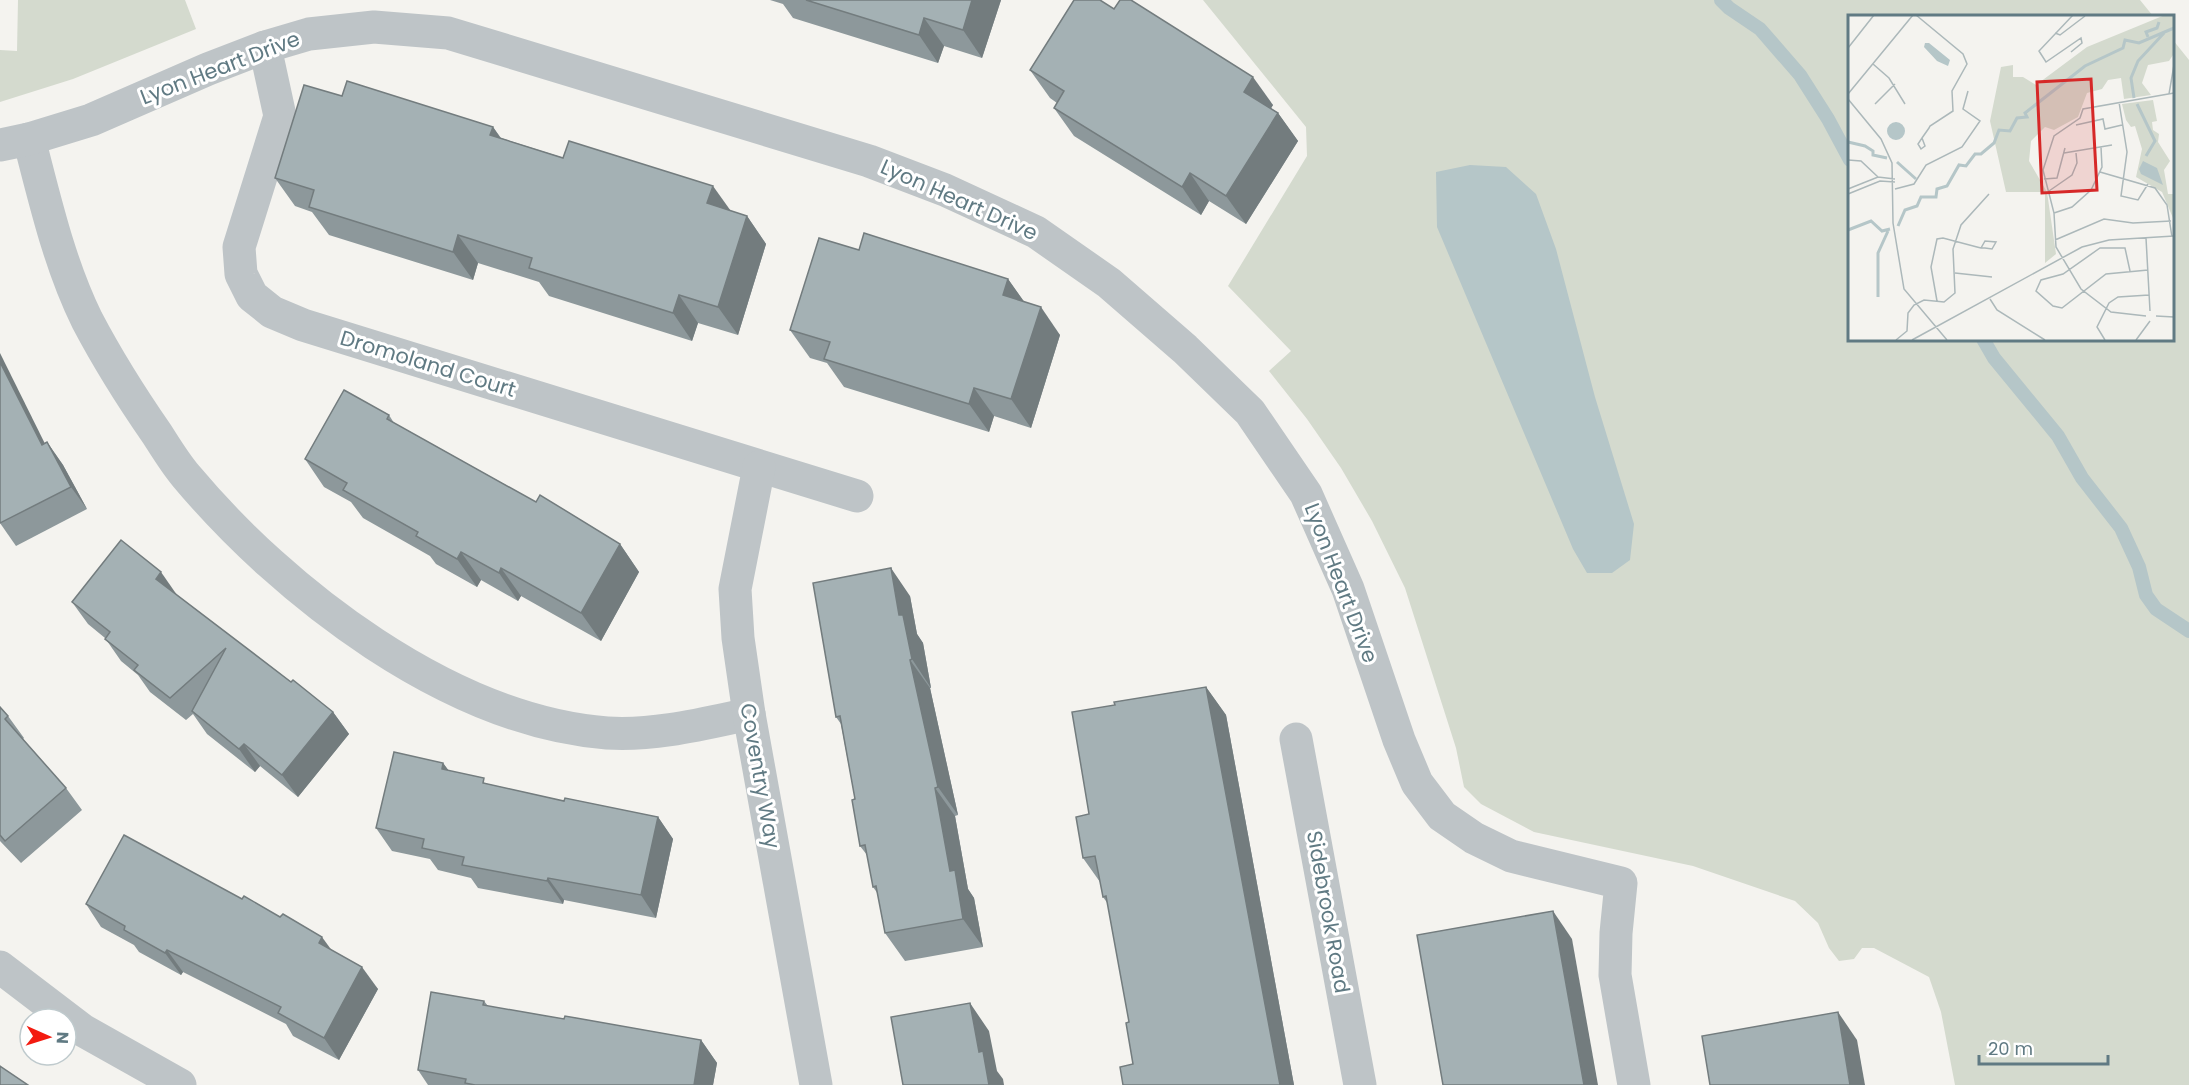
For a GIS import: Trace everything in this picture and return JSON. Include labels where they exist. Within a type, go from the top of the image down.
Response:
[{"type":"street","name":"Lyon Heart Drive","points":[[14,142],[91,120],[208,69],[265,47],[309,34],[374,27],[448,33],[869,161],[945,190],[1036,232],[1109,283],[1185,349],[1250,412],[1306,494],[1348,589],[1399,740],[1417,783],[1442,816],[1474,838],[1511,856],[1621,883],[1615,975],[1634,1085]]},
{"type":"street","name":"Dromoland Court","points":[[265,47],[280,116],[239,247],[241,274],[252,296],[272,312],[303,325],[857,496]]},
{"type":"street","points":[[14,142],[87,319],[129,394],[184,474],[241,538],[311,599],[390,655],[472,697],[546,723],[607,733],[670,730],[749,714]]},
{"type":"street","name":"Coventry Way","points":[[759,467],[735,589],[738,638],[749,714],[816,1085]]},
{"type":"street","name":"Sidebrook Road","points":[[1296,739],[1360,1085]]},
{"type":"street","points":[[0,967],[84,1031],[180,1085]]},
{"type":"shaded area","points":[[18,0],[185,0],[196,29],[73,79],[0,102],[0,50],[17,51]]},
{"type":"shaded area","points":[[1203,0],[2140,0],[2152,15],[1848,15],[1848,340],[2174,340],[2174,41],[2189,60],[2189,1085],[1955,1085],[1941,1012],[1929,977],[1874,948],[1862,948],[1854,959],[1839,961],[1829,948],[1818,923],[1795,901],[1693,866],[1534,832],[1481,804],[1464,787],[1456,748],[1405,588],[1372,521],[1341,468],[1307,419],[1269,371],[1291,351],[1228,286],[1307,156],[1306,127]]},
{"type":"shaded area","points":[[1470,165],[1506,167],[1536,194],[1556,249],[1595,397],[1634,524],[1630,560],[1612,573],[1587,573],[1573,549],[1437,227],[1436,172]]},
{"type":"building","points":[[806,0],[972,0],[963,30],[924,18],[919,35]]},
{"type":"building","points":[[1074,0],[1100,0],[1114,9],[1120,0],[1131,0],[1253,77],[1244,92],[1278,113],[1226,196],[1190,173],[1182,187],[1054,108],[1064,91],[1030,70]]},
{"type":"building","points":[[347,81],[493,127],[490,135],[563,158],[569,141],[713,186],[707,203],[747,216],[718,307],[679,295],[673,313],[529,268],[532,258],[458,235],[453,252],[309,207],[314,190],[275,178],[304,85],[342,96]]},
{"type":"building","points":[[864,233],[1008,279],[1003,295],[1041,307],[1011,399],[974,388],[969,404],[824,359],[830,342],[790,330],[819,238],[859,250]]},
{"type":"building","points":[[0,362],[42,445],[47,442],[71,487],[0,523]]},
{"type":"building","points":[[344,390],[389,415],[387,419],[536,502],[540,495],[620,544],[581,613],[501,568],[499,573],[461,552],[457,559],[416,536],[418,532],[343,490],[347,483],[305,459]]},
{"type":"building","points":[[121,540],[161,572],[156,579],[333,712],[282,775],[244,744],[239,749],[192,711],[226,648],[170,698],[134,670],[138,665],[105,639],[110,632],[72,602]]},
{"type":"building","points":[[891,568],[899,615],[903,615],[912,659],[910,660],[938,787],[935,788],[950,871],[955,870],[963,919],[885,933],[865,845],[860,846],[852,800],[855,799],[840,716],[836,717],[813,583]]},
{"type":"building","points":[[1206,687],[1280,1085],[1123,1085],[1120,1067],[1133,1064],[1126,1023],[1129,1022],[1106,896],[1103,897],[1095,856],[1083,858],[1076,817],[1089,814],[1072,712],[1115,705],[1114,702]]},
{"type":"building","points":[[0,707],[8,716],[5,719],[66,788],[5,841],[0,835]]},
{"type":"building","points":[[394,752],[443,763],[442,769],[484,778],[483,783],[564,801],[565,798],[658,817],[641,895],[462,865],[464,857],[422,848],[424,839],[376,828]]},
{"type":"building","points":[[124,835],[242,899],[244,896],[280,917],[283,914],[322,937],[319,943],[362,967],[324,1038],[278,1013],[281,1007],[167,950],[165,953],[124,930],[125,926],[86,904]]},
{"type":"building","points":[[1553,911],[1584,1085],[1443,1085],[1417,935]]},
{"type":"building","points":[[431,992],[484,1001],[483,1005],[564,1019],[565,1016],[701,1040],[694,1085],[475,1085],[465,1083],[466,1079],[418,1070]]},
{"type":"building","points":[[970,1003],[979,1052],[983,1051],[989,1085],[903,1085],[891,1017]]},
{"type":"building","points":[[1838,1012],[1850,1085],[1710,1085],[1702,1036]]},
{"type":"building","points":[[0,1066],[28,1085],[0,1085]]},
{"type":"waterway","points":[[1721,0],[1760,29],[1800,75],[1848,156]]},
{"type":"waterway","points":[[1984,340],[1994,358],[2058,436],[2082,478],[2121,528],[2139,567],[2146,595],[2156,609],[2189,631]]}]
